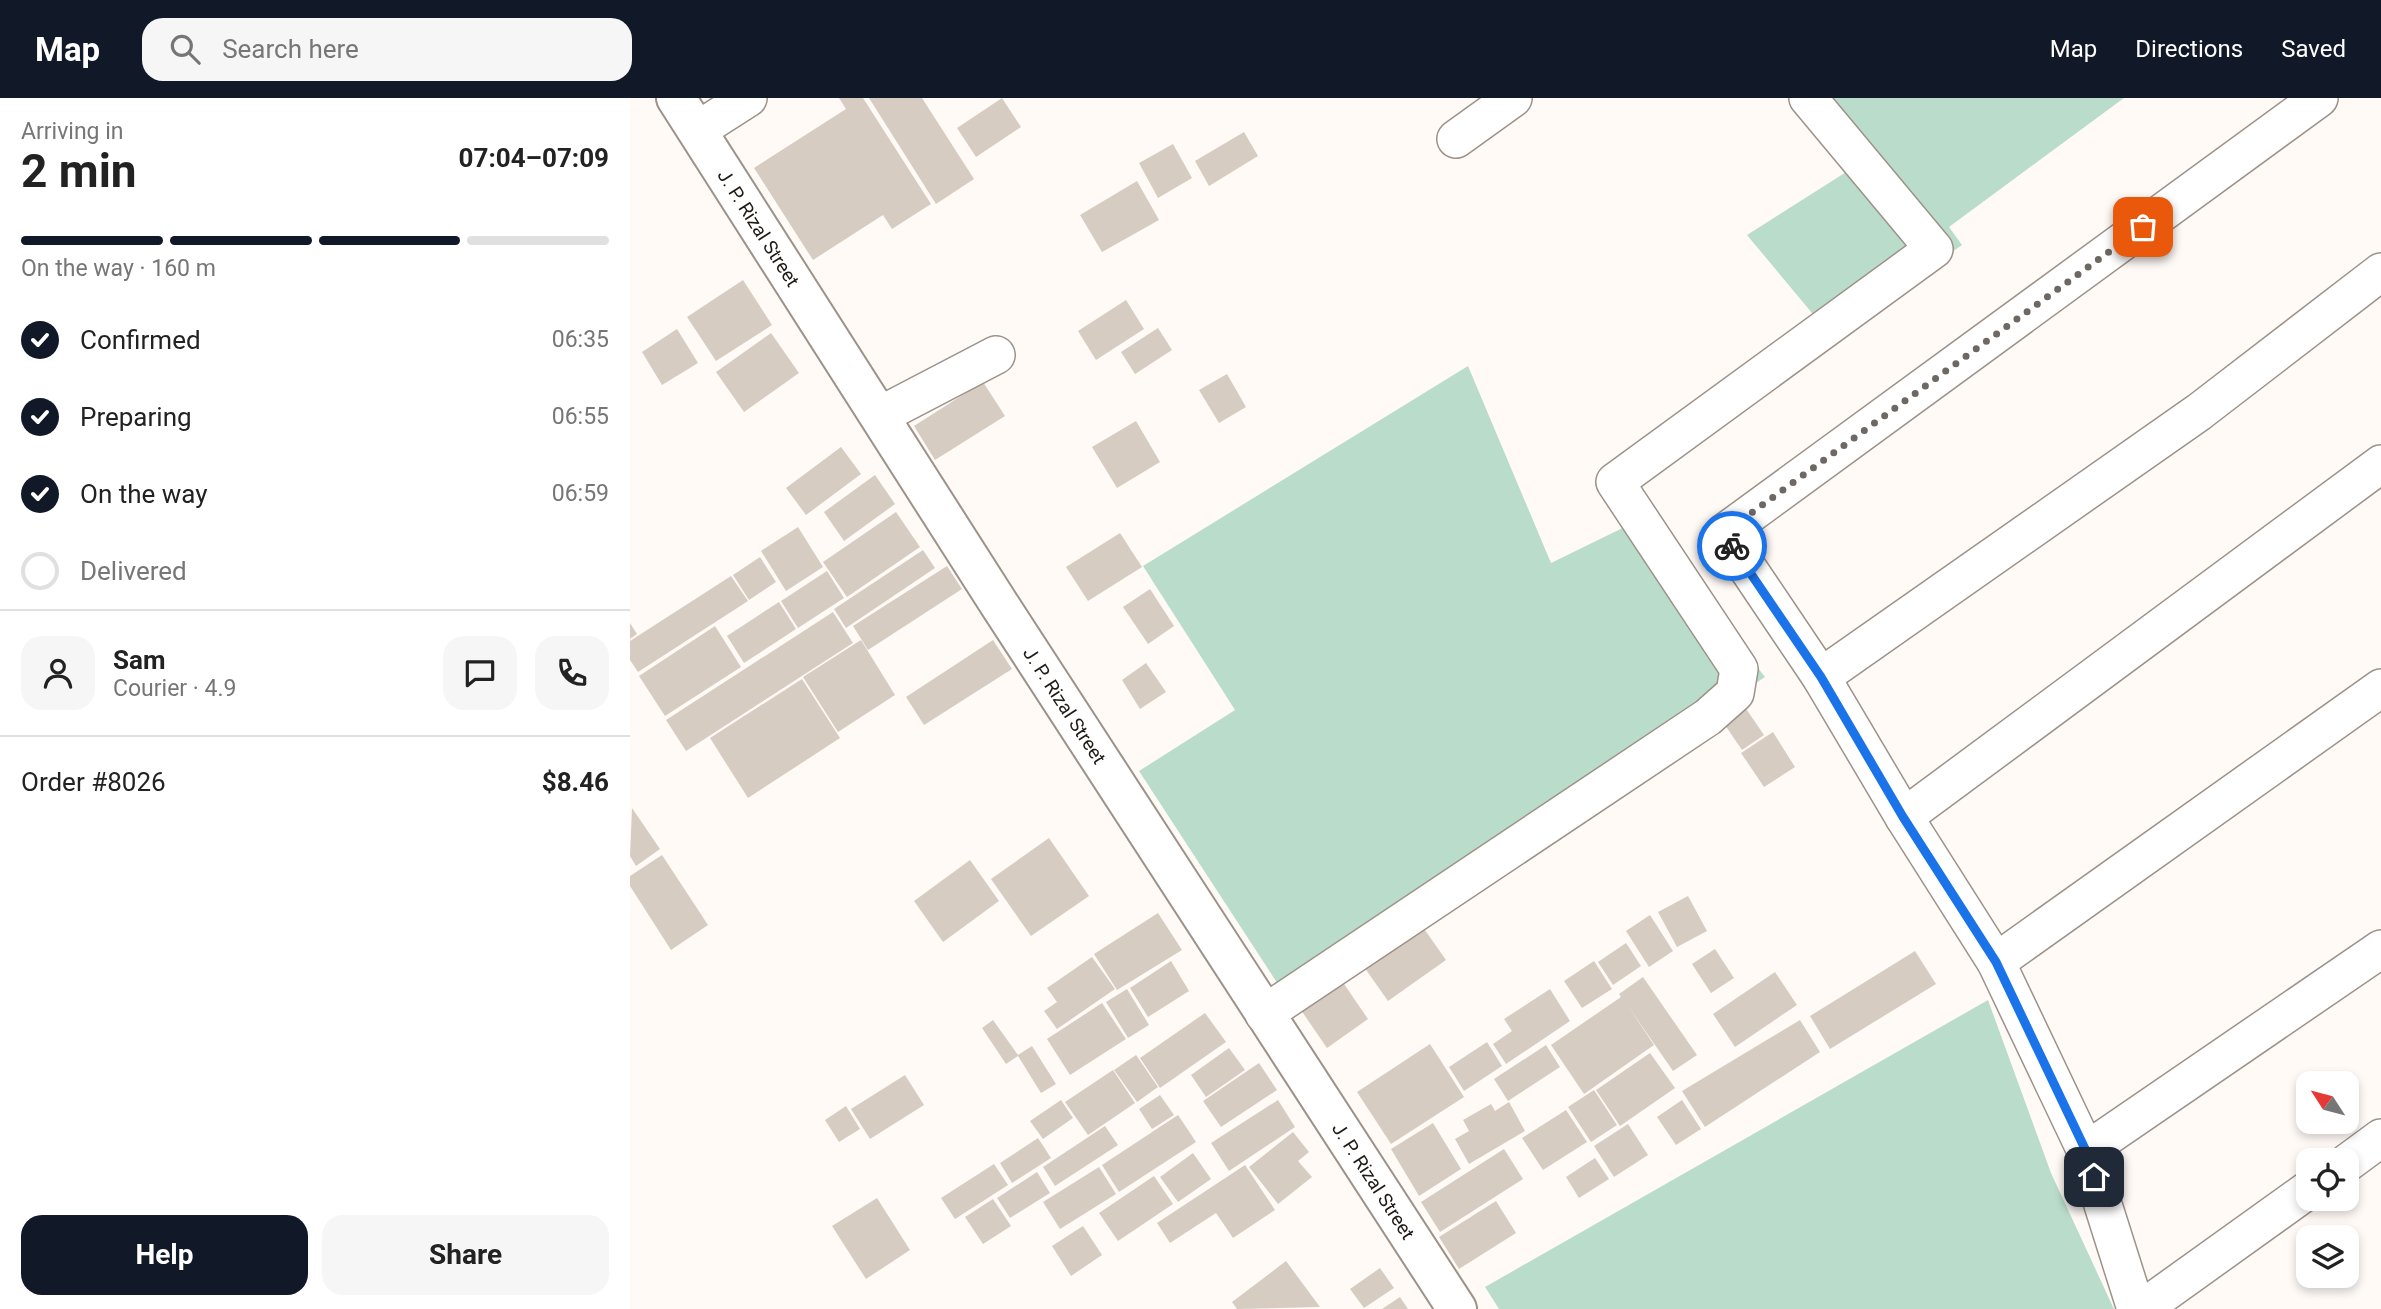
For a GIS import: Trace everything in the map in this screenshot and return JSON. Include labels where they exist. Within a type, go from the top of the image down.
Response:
[{"type":"main road","name":"J. P. Rizal Street","points":[[676,98],[1264,1014],[1457,1309]]},
{"type":"street","points":[[698,130],[748,98]]},
{"type":"street","points":[[1456,139],[1513,98]]},
{"type":"street","points":[[1264,1014],[1708,717],[1735,692],[1739,669],[1615,482],[1934,249],[1808,98]]},
{"type":"street","points":[[2136,1309],[2086,1151],[1996,962],[1903,817],[1821,677],[1724,533],[2319,98]]},
{"type":"street","points":[[1821,677],[2199,412],[2381,272]]},
{"type":"street","points":[[881,415],[996,355]]},
{"type":"street","points":[[1903,817],[2381,464]]},
{"type":"street","points":[[1996,962],[2381,688]]},
{"type":"street","points":[[2086,1151],[2381,949]]},
{"type":"street","points":[[2359,1154],[2381,1138]]},
{"type":"street","points":[[2142,1309],[2296,1199]]},
{"type":"green space","points":[[1817,98],[2124,98],[1949,227],[1962,245],[1832,337],[1747,235],[1862,162]]},
{"type":"green space","points":[[1468,366],[1551,563],[1641,519],[1765,677],[1287,998],[1139,771],[1235,710],[1143,566]]},
{"type":"green space","points":[[1988,1000],[2051,1173],[2114,1309],[1499,1309],[1485,1287]]},
{"type":"building","points":[[839,98],[863,98],[931,204],[892,229],[883,215],[813,260],[754,168],[846,109]]},
{"type":"building","points":[[869,98],[922,98],[974,179],[936,204]]},
{"type":"building","points":[[1002,98],[1021,127],[976,157],[957,128]]},
{"type":"building","points":[[1244,132],[1258,156],[1209,186],[1195,161]]},
{"type":"building","points":[[1173,144],[1192,178],[1158,198],[1139,163]]},
{"type":"building","points":[[1137,181],[1159,220],[1102,252],[1080,215]]},
{"type":"building","points":[[743,280],[772,325],[716,361],[687,317]]},
{"type":"building","points":[[1126,300],[1144,329],[1096,360],[1078,331]]},
{"type":"building","points":[[1158,328],[1172,350],[1135,374],[1121,352]]},
{"type":"building","points":[[677,329],[698,363],[662,385],[642,352]]},
{"type":"building","points":[[771,333],[799,373],[744,412],[716,372]]},
{"type":"building","points":[[1227,374],[1246,407],[1219,423],[1199,390]]},
{"type":"building","points":[[983,382],[1005,416],[935,460],[914,426]]},
{"type":"building","points":[[1136,421],[1160,462],[1117,488],[1092,447]]},
{"type":"building","points":[[841,447],[861,474],[806,515],[786,488]]},
{"type":"building","points":[[875,475],[895,504],[844,541],[824,512]]},
{"type":"building","points":[[896,512],[920,547],[847,597],[823,562]]},
{"type":"building","points":[[798,527],[823,567],[786,591],[761,551]]},
{"type":"building","points":[[1120,533],[1142,567],[1088,601],[1066,567]]},
{"type":"building","points":[[923,550],[935,568],[846,628],[834,609]]},
{"type":"building","points":[[760,557],[776,582],[749,600],[733,575]]},
{"type":"building","points":[[947,566],[962,589],[868,650],[853,626]]},
{"type":"building","points":[[827,571],[844,598],[798,628],[781,601]]},
{"type":"building","points":[[731,576],[748,601],[638,672],[630,660],[630,641]]},
{"type":"building","points":[[1150,589],[1174,626],[1148,644],[1123,607]]},
{"type":"building","points":[[779,602],[796,629],[744,663],[727,636]]},
{"type":"building","points":[[833,612],[853,643],[686,751],[666,720]]},
{"type":"building","points":[[630,623],[637,634],[630,639]]},
{"type":"building","points":[[715,626],[741,667],[665,716],[639,676]]},
{"type":"building","points":[[861,640],[895,695],[838,732],[803,677]]},
{"type":"building","points":[[993,640],[1012,669],[924,725],[906,697]]},
{"type":"building","points":[[1146,663],[1166,692],[1140,709],[1122,680]]},
{"type":"building","points":[[802,679],[840,738],[748,798],[710,738]]},
{"type":"building","points":[[1738,697],[1764,735],[1742,750],[1716,712]]},
{"type":"building","points":[[1773,732],[1795,767],[1764,787],[1741,753]]},
{"type":"building","points":[[632,808],[660,849],[636,866],[630,856]]},
{"type":"building","points":[[1049,838],[1089,896],[1031,936],[991,879]]},
{"type":"building","points":[[662,855],[708,925],[671,950],[630,886],[630,876]]},
{"type":"building","points":[[970,860],[999,901],[943,942],[914,901]]},
{"type":"building","points":[[1688,896],[1707,931],[1677,947],[1658,912]]},
{"type":"building","points":[[1158,913],[1182,950],[1117,990],[1094,954]]},
{"type":"building","points":[[1650,915],[1673,951],[1649,967],[1626,931]]},
{"type":"building","points":[[1420,923],[1446,960],[1388,1001],[1362,964]]},
{"type":"building","points":[[1626,943],[1641,966],[1613,985],[1598,962]]},
{"type":"building","points":[[1715,949],[1734,978],[1711,993],[1692,964]]},
{"type":"building","points":[[1915,951],[1936,984],[1830,1049],[1810,1016]]},
{"type":"building","points":[[1092,957],[1115,989],[1057,1029],[1044,1011],[1057,1002],[1047,988]]},
{"type":"building","points":[[1171,961],[1189,991],[1148,1017],[1130,988]]},
{"type":"building","points":[[1594,961],[1612,989],[1582,1008],[1564,981]]},
{"type":"building","points":[[1333,968],[1368,1019],[1327,1048],[1292,997]]},
{"type":"building","points":[[1775,972],[1797,1005],[1735,1047],[1713,1014]]},
{"type":"building","points":[[1643,977],[1697,1055],[1673,1071],[1628,1006],[1654,1045],[1584,1094],[1551,1045],[1621,997],[1619,994]]},
{"type":"building","points":[[1127,989],[1149,1025],[1128,1038],[1106,1002]]},
{"type":"building","points":[[1550,989],[1570,1021],[1506,1064],[1493,1044],[1512,1031],[1504,1019]]},
{"type":"building","points":[[1102,1003],[1126,1039],[1070,1075],[1047,1039]]},
{"type":"building","points":[[1205,1013],[1226,1042],[1160,1088],[1140,1058]]},
{"type":"building","points":[[993,1020],[1018,1055],[1032,1046],[1056,1084],[1041,1093],[1018,1056],[1006,1064],[982,1028]]},
{"type":"building","points":[[1800,1020],[1820,1052],[1705,1127],[1682,1091]]},
{"type":"building","points":[[1487,1042],[1502,1066],[1464,1091],[1449,1067]]},
{"type":"building","points":[[1430,1044],[1464,1097],[1391,1144],[1357,1092]]},
{"type":"building","points":[[1546,1045],[1560,1067],[1508,1101],[1494,1079]]},
{"type":"building","points":[[1229,1048],[1245,1070],[1206,1097],[1191,1075]]},
{"type":"building","points":[[1650,1053],[1675,1088],[1620,1126],[1596,1090]]},
{"type":"building","points":[[1136,1055],[1158,1087],[1137,1102],[1114,1070]]},
{"type":"building","points":[[1259,1063],[1277,1090],[1221,1127],[1203,1101]]},
{"type":"building","points":[[1113,1070],[1135,1103],[1088,1135],[1065,1102]]},
{"type":"building","points":[[905,1075],[924,1105],[870,1139],[851,1109]]},
{"type":"building","points":[[1594,1090],[1617,1125],[1591,1142],[1568,1107]]},
{"type":"building","points":[[1160,1095],[1174,1115],[1152,1129],[1139,1109]]},
{"type":"building","points":[[1061,1100],[1073,1118],[1043,1139],[1030,1121]]},
{"type":"building","points":[[1278,1100],[1295,1127],[1229,1171],[1211,1143]]},
{"type":"building","points":[[1682,1100],[1701,1129],[1676,1145],[1657,1117]]},
{"type":"building","points":[[1509,1102],[1525,1131],[1469,1164],[1455,1139],[1469,1131],[1463,1120],[1491,1104],[1495,1111]]},
{"type":"building","points":[[846,1106],[860,1129],[839,1142],[825,1120]]},
{"type":"building","points":[[1566,1110],[1587,1142],[1543,1170],[1522,1138]]},
{"type":"building","points":[[1178,1115],[1196,1142],[1119,1192],[1102,1165]]},
{"type":"building","points":[[1433,1123],[1461,1169],[1419,1196],[1391,1149]]},
{"type":"building","points":[[1628,1124],[1648,1155],[1614,1177],[1594,1146]]},
{"type":"building","points":[[1105,1126],[1118,1145],[1055,1186],[1043,1167]]},
{"type":"building","points":[[1293,1132],[1309,1152],[1298,1161],[1312,1177],[1278,1204],[1249,1167]]},
{"type":"building","points":[[1038,1138],[1051,1158],[1012,1183],[1000,1163]]},
{"type":"building","points":[[1504,1149],[1523,1179],[1440,1232],[1421,1202]]},
{"type":"building","points":[[1193,1153],[1211,1179],[1178,1202],[1160,1177]]},
{"type":"building","points":[[1595,1158],[1609,1179],[1579,1198],[1566,1177]]},
{"type":"building","points":[[994,1164],[1008,1185],[955,1219],[941,1198]]},
{"type":"building","points":[[1245,1165],[1275,1210],[1233,1238],[1216,1213],[1170,1243],[1157,1223]]},
{"type":"building","points":[[1099,1167],[1116,1194],[1060,1229],[1043,1202]]},
{"type":"building","points":[[1037,1172],[1050,1193],[1010,1218],[997,1198]]},
{"type":"building","points":[[1154,1176],[1173,1204],[1118,1241],[1099,1213]]},
{"type":"building","points":[[877,1198],[910,1250],[866,1279],[832,1226]]},
{"type":"building","points":[[993,1199],[1011,1226],[983,1244],[965,1217]]},
{"type":"building","points":[[1496,1201],[1516,1233],[1459,1269],[1439,1237]]},
{"type":"building","points":[[1083,1226],[1102,1255],[1071,1276],[1052,1246]]},
{"type":"building","points":[[1286,1261],[1320,1307],[1237,1309],[1232,1302]]},
{"type":"building","points":[[1380,1268],[1394,1288],[1364,1308],[1350,1289]]},
{"type":"building","points":[[1400,1297],[1408,1309],[1382,1309]]},
{"type":"way so far","points":[[1732,546],[1724,533],[2143,227]]},
{"type":"route","points":[[1732,546],[1821,677],[1903,817],[1996,962],[2086,1151],[2094,1177]]}]
